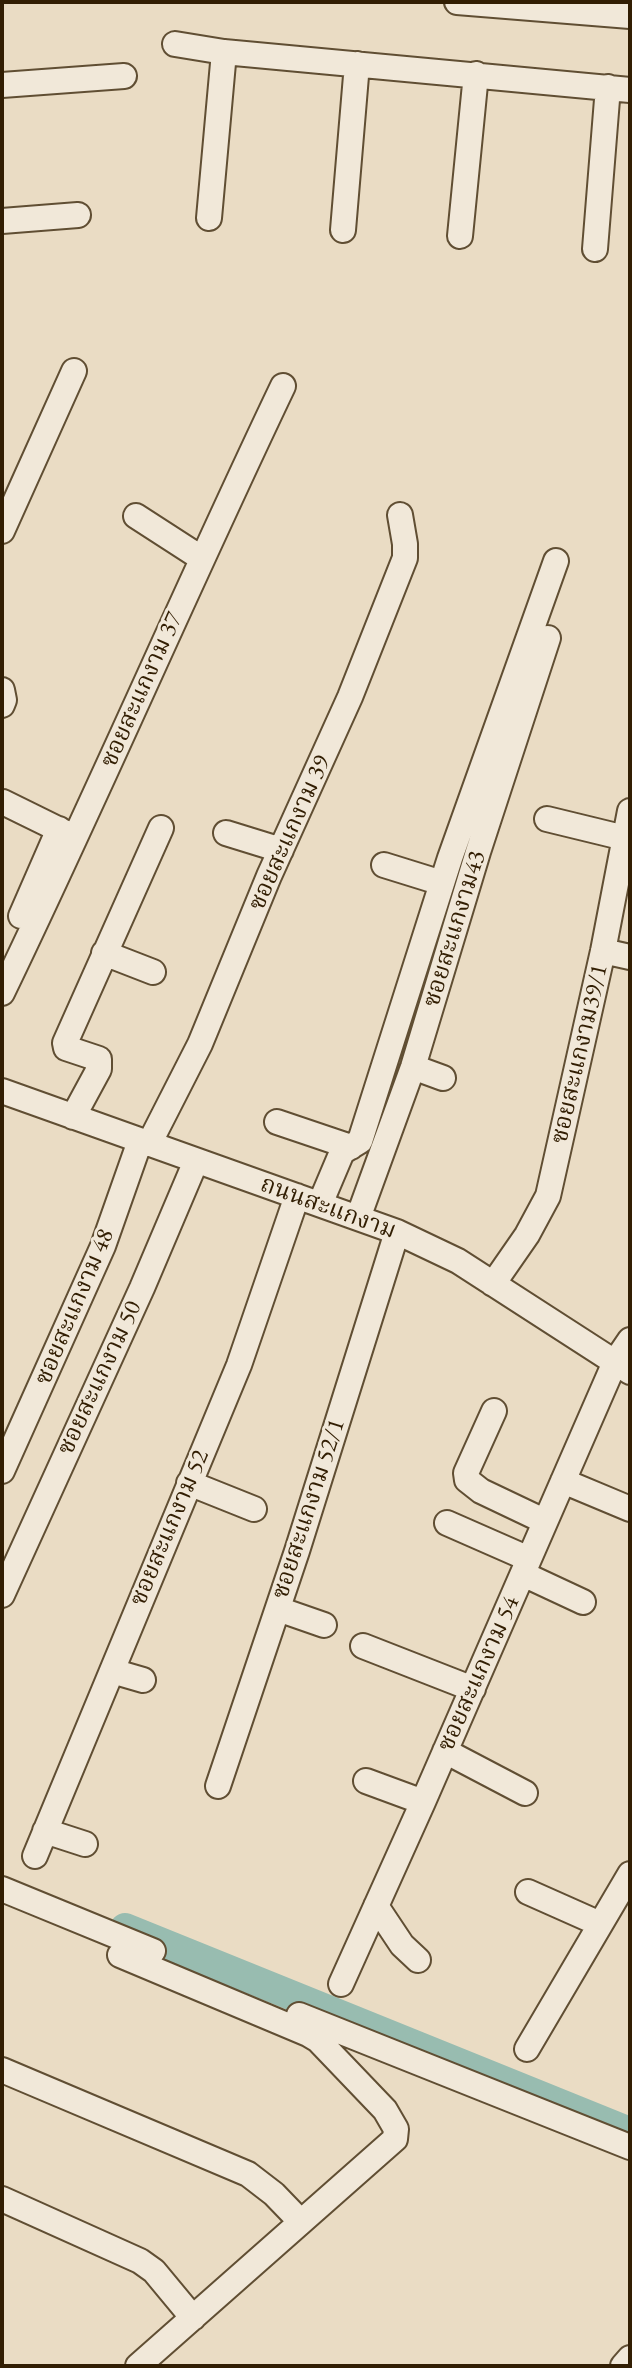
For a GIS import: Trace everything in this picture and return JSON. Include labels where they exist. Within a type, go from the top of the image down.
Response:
[{"type":"street","points":[[457,2],[620,11]]},
{"type":"street","points":[[175,44],[224,52],[619,89],[595,249]]},
{"type":"street","points":[[209,218],[224,52]]},
{"type":"street","points":[[343,230],[357,64]]},
{"type":"street","points":[[460,236],[475,74]]},
{"type":"street","points":[[2,85],[124,76]]},
{"type":"street","points":[[2,221],[78,215]]},
{"type":"street","points":[[2,531],[74,371]]},
{"type":"street","name":"ซอยสะแกงาม 37","points":[[2,993],[67,833],[283,386]]},
{"type":"street","name":"ซอยสะแกงาม 39","points":[[145,1142],[200,1044],[281,850],[350,697],[405,558],[400,515]]},
{"type":"street","points":[[136,516],[201,558]]},
{"type":"street","points":[[320,1204],[342,1152],[360,1141],[442,883],[556,561]]},
{"type":"street","name":"ซอยสะแกงาม43","points":[[358,1218],[413,1067],[478,852],[548,638]]},
{"type":"street","points":[[2,690],[2,705]]},
{"type":"street","points":[[3,802],[67,833],[12,936]]},
{"type":"street","name":"ซอยสะแกงาม39/1","points":[[493,1284],[527,1235],[548,1196],[603,951],[630,811]]},
{"type":"street","points":[[547,819],[625,838]]},
{"type":"street","points":[[73,1117],[99,1069],[99,1059],[66,1048],[65,1043],[161,828]]},
{"type":"street","points":[[226,833],[281,850]]},
{"type":"street","points":[[384,865],[442,883]]},
{"type":"street","points":[[603,951],[630,957]]},
{"type":"street","points":[[104,953],[153,972]]},
{"type":"street","points":[[413,1067],[443,1077]]},
{"type":"street","name":"ถนนสะแกงาม","points":[[4,1099],[73,1117],[397,1231],[458,1261],[622,1367]]},
{"type":"street","points":[[277,1122],[351,1147]]},
{"type":"street","name":"ซอยสะแกงาม 48","points":[[2,1471],[103,1246],[145,1142]]},
{"type":"street","name":"ซอยสะแกงาม 50","points":[[2,1595],[197,1161]]},
{"type":"street","name":"ซอยสะแกงาม 52","points":[[35,1856],[239,1365],[297,1196]]},
{"type":"street","name":"ซอยสะแกงาม 52/1","points":[[218,1786],[278,1609],[397,1231]]},
{"type":"street","name":"ซอยสะแกงาม 54","points":[[341,1984],[544,1521],[622,1367],[630,1340]]},
{"type":"street","points":[[494,1411],[466,1473],[467,1480],[481,1491],[544,1521]]},
{"type":"street","points":[[564,1481],[630,1509]]},
{"type":"street","points":[[189,1483],[254,1509]]},
{"type":"street","points":[[446,1523],[583,1602]]},
{"type":"street","points":[[278,1609],[324,1625]]},
{"type":"street","points":[[363,1646],[472,1689]]},
{"type":"street","points":[[112,1671],[143,1680]]},
{"type":"street","points":[[445,1751],[525,1793]]},
{"type":"street","points":[[366,1781],[423,1802]]},
{"type":"street","points":[[45,1831],[85,1844]]},
{"type":"street","points":[[527,2049],[630,1874]]},
{"type":"street","points":[[2,1889],[315,2022],[630,2147]]},
{"type":"street","points":[[528,1892],[600,1924]]},
{"type":"street","points":[[376,1906],[401,1945],[418,1960]]},
{"type":"street","points":[[120,1955],[318,2040],[385,2110],[396,2129],[394,2139],[138,2366]]},
{"type":"street","points":[[2,2070],[248,2174],[274,2194],[301,2222]]},
{"type":"street","points":[[2,2199],[140,2261],[154,2271],[193,2318]]},
{"type":"street","points":[[623,2366],[630,2358]]},
{"type":"waterway","points":[[125,1928],[630,2132]]}]
